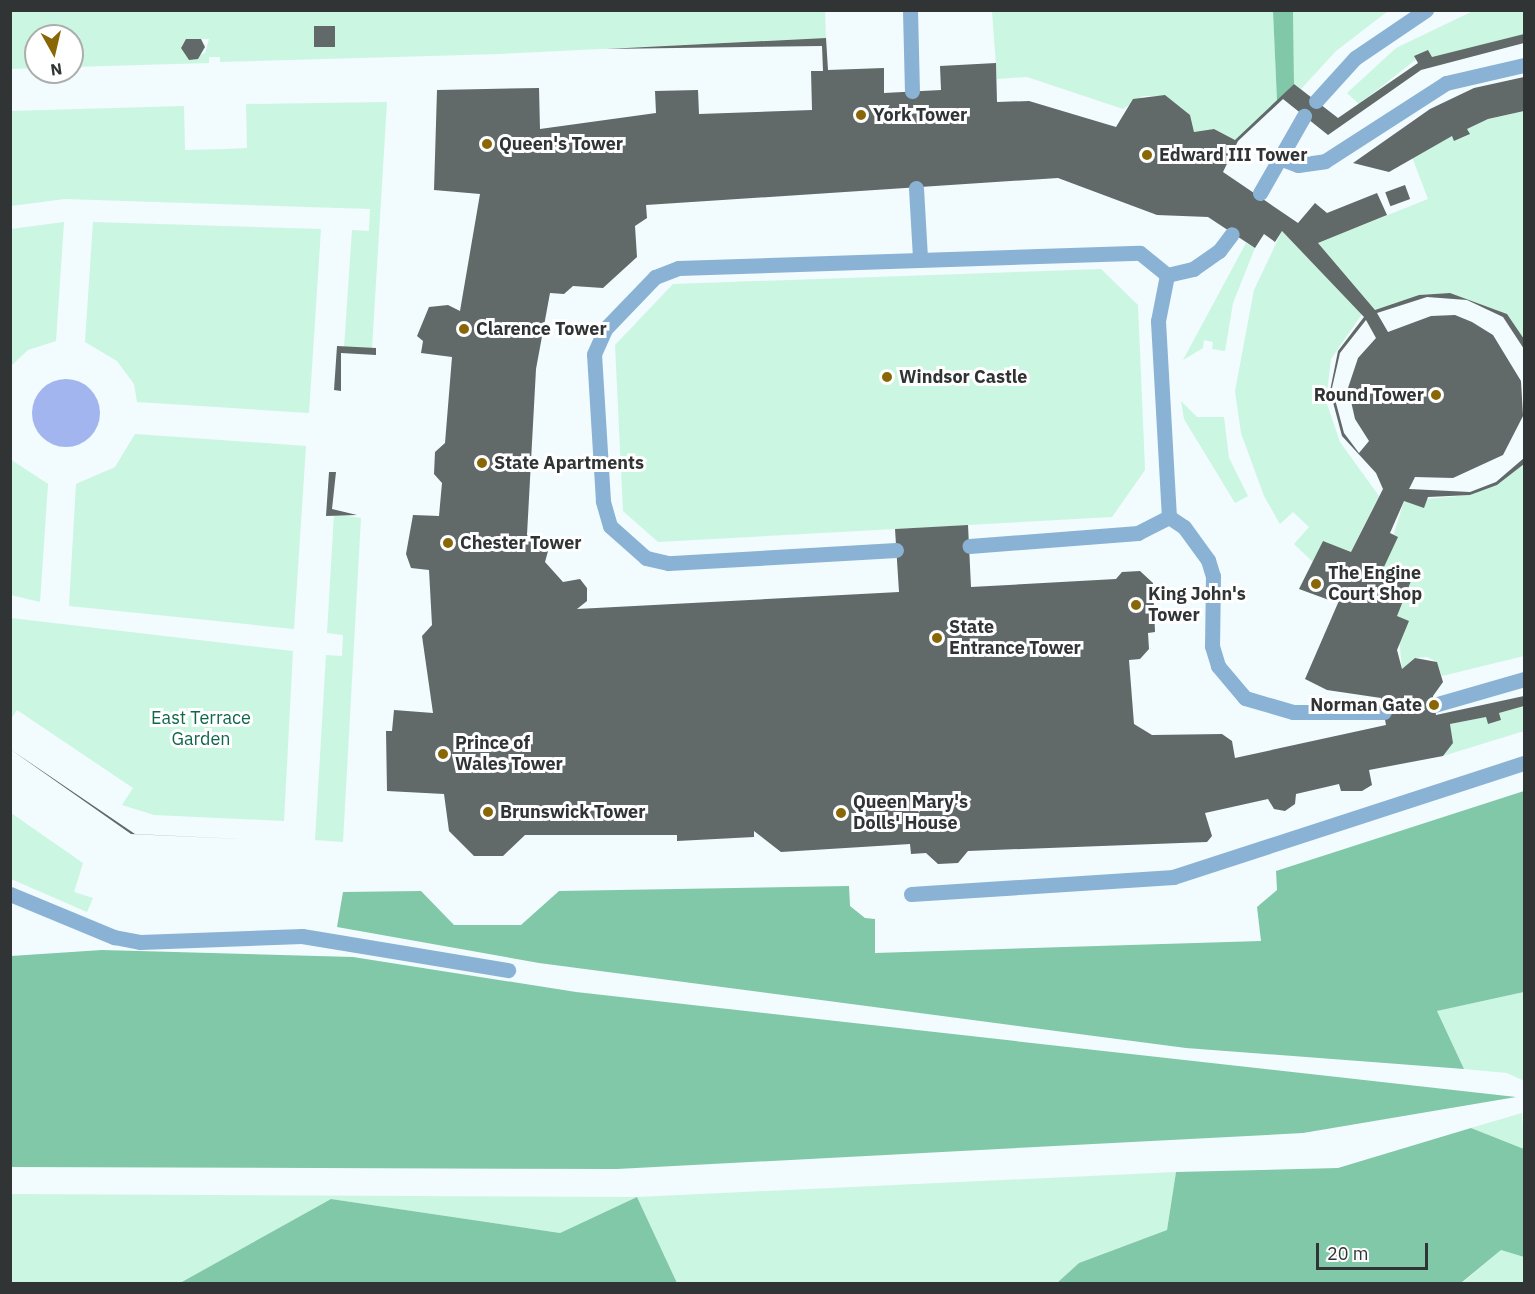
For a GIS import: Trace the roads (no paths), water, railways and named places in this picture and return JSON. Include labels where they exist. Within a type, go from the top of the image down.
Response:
[{"type":"lane","points":[[910,10],[912,91]]},
{"type":"lane","points":[[1316,101],[1377,40],[1426,10]]},
{"type":"lane","points":[[1280,158],[1298,165],[1325,161],[1446,83],[1524,65]]},
{"type":"lane","points":[[1260,193],[1304,116]]},
{"type":"lane","points":[[916,188],[920,258]]},
{"type":"lane","points":[[1167,275],[1193,269],[1219,251],[1232,234]]},
{"type":"lane","points":[[896,550],[668,563],[646,558],[610,526],[603,501],[594,354],[604,329],[655,277],[678,268],[1118,250],[1140,253],[1167,275]]},
{"type":"lane","points":[[1167,275],[1158,321],[1168,517]]},
{"type":"lane","points":[[969,546],[1138,533],[1168,517]]},
{"type":"lane","points":[[1168,517],[1184,527],[1208,560],[1213,576],[1212,646],[1218,666],[1245,698],[1293,712],[1384,712]]},
{"type":"lane","points":[[1434,705],[1524,679]]},
{"type":"lane","points":[[911,894],[1173,877],[1524,763]]},
{"type":"lane","points":[[10,894],[114,937],[141,942],[302,936],[508,970]]},
{"type":"water","points":[[66,379],[79,382],[90,389],[97,400],[100,413],[97,426],[90,437],[79,444],[66,447],[53,444],[42,437],[35,426],[32,413],[35,400],[42,389],[53,382]]},
{"type":"place","name":"York Tower","points":[[861,115]]},
{"type":"place","name":"Queen's Tower","points":[[487,144]]},
{"type":"place","name":"Edward III Tower","points":[[1147,155]]},
{"type":"place","name":"Clarence Tower","points":[[464,329]]},
{"type":"place","name":"Windsor Castle","points":[[887,377]]},
{"type":"place","name":"Round Tower","points":[[1436,395]]},
{"type":"place","name":"State Apartments","points":[[482,463]]},
{"type":"place","name":"Chester Tower","points":[[448,543]]},
{"type":"place","name":"The Engine Court Shop","points":[[1316,584]]},
{"type":"place","name":"King John's Tower","points":[[1136,605]]},
{"type":"place","name":"State Entrance Tower","points":[[937,638]]},
{"type":"place","name":"Norman Gate","points":[[1434,705]]},
{"type":"place","name":"Prince of Wales Tower","points":[[443,754]]},
{"type":"place","name":"Brunswick Tower","points":[[488,812]]},
{"type":"place","name":"Queen Mary's Dolls' House","points":[[841,813]]},
{"type":"park label","name":"East Terrace Garden","points":[[201,729]]}]
